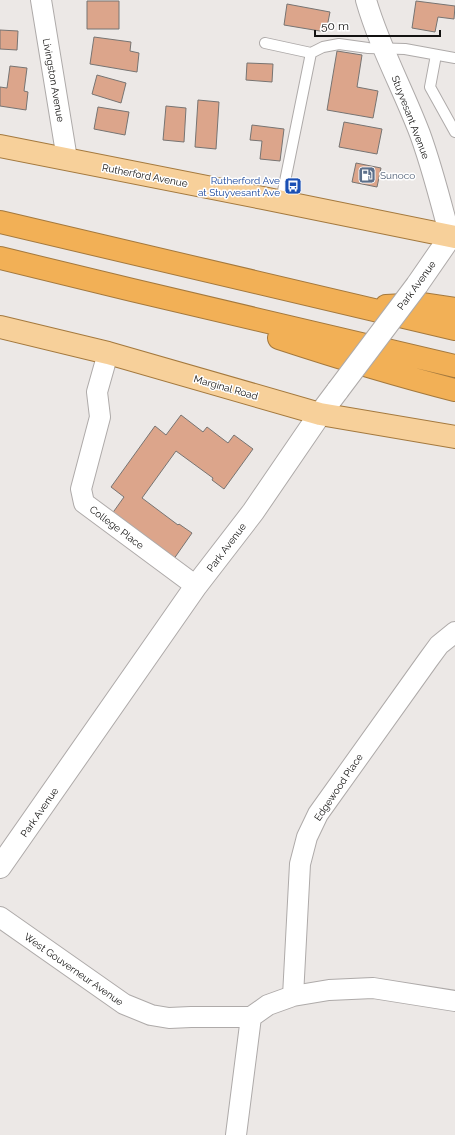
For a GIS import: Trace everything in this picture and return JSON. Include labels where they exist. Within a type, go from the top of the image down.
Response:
[{"type":"highway","points":[[0,222],[455,329]]},
{"type":"highway","points":[[0,258],[455,366]]},
{"type":"highway","points":[[132,290],[351,361],[455,390]]},
{"type":"highway","points":[[361,307],[423,304],[455,309]]},
{"type":"main road","name":"Rutherford Avenue","points":[[0,146],[453,235]]},
{"type":"main road","name":"Marginal Road","points":[[0,327],[108,353],[320,414],[455,437]]},
{"type":"street","name":"Livingston Avenue","points":[[41,0],[67,159]]},
{"type":"street","name":"Stuyvesant Avenue","points":[[366,0],[383,49],[419,133],[453,235]]},
{"type":"street","name":"Park Avenue","points":[[0,867],[196,586],[253,512],[320,414],[453,235]]},
{"type":"street","name":"College Place","points":[[108,353],[97,392],[100,417],[81,489],[84,503],[196,586]]},
{"type":"street","name":"Edgewood Place","points":[[293,996],[300,864],[307,837],[318,814],[428,660],[439,645],[455,632]]},
{"type":"street","name":"West Gouverneur Avenue","points":[[0,917],[124,1004],[151,1015],[170,1018],[191,1016],[251,1017]]},
{"type":"street","points":[[236,1135],[251,1017],[268,1005],[293,996],[329,990],[373,988],[455,1001]]},
{"type":"lane","points":[[265,43],[311,53],[323,47],[339,44],[368,48],[405,49],[455,58]]},
{"type":"lane","points":[[281,201],[311,53]]},
{"type":"lane","points":[[436,55],[430,87],[455,132]]},
{"type":"building","points":[[87,1],[119,1],[119,29],[87,29]]},
{"type":"building","points":[[416,1],[455,6],[454,19],[438,17],[435,32],[412,28]]},
{"type":"building","points":[[287,4],[330,12],[326,32],[284,25]]},
{"type":"building","points":[[0,30],[18,31],[17,50],[0,49]]},
{"type":"building","points":[[94,37],[131,42],[130,51],[139,53],[137,72],[90,64]]},
{"type":"building","points":[[337,51],[362,55],[357,87],[378,91],[373,118],[327,110]]},
{"type":"building","points":[[247,63],[273,64],[272,82],[246,80]]},
{"type":"building","points":[[10,66],[27,68],[24,91],[28,92],[26,110],[0,106],[0,87],[7,88]]},
{"type":"building","points":[[97,75],[126,83],[121,103],[92,94]]},
{"type":"building","points":[[198,100],[219,102],[216,149],[195,147]]},
{"type":"building","points":[[166,106],[186,108],[184,142],[163,140]]},
{"type":"building","points":[[98,107],[129,112],[125,135],[94,129]]},
{"type":"building","points":[[344,122],[382,129],[377,154],[339,147]]},
{"type":"building","points":[[252,125],[284,129],[280,161],[260,159],[262,141],[250,140]]},
{"type":"building","name":"Sunoco","points":[[356,163],[381,168],[377,187],[352,182]]},
{"type":"building","points":[[181,415],[203,432],[207,427],[228,443],[234,435],[253,449],[224,489],[212,480],[213,478],[176,451],[142,498],[178,525],[179,524],[192,533],[171,563],[109,518],[124,497],[111,487],[155,426],[166,435]]},
{"type":"place","name":"Sunoco","points":[[367,175]]},
{"type":"place","name":"Rutherford Ave at Stuyvesant Ave","points":[[293,186]]}]
